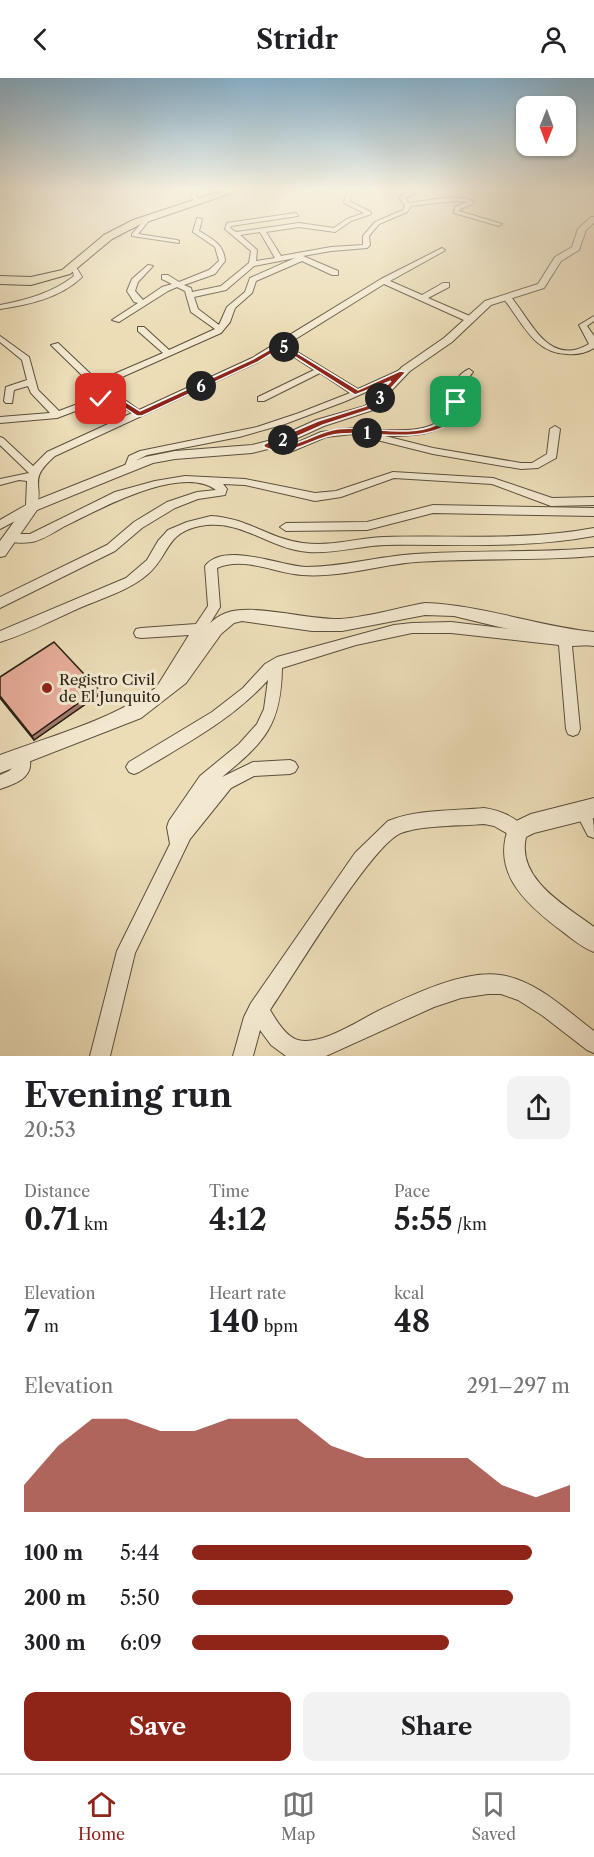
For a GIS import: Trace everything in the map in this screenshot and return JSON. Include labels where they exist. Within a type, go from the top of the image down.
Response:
[{"type":"main road","points":[[0,280],[43,279],[74,268],[113,235]]},
{"type":"street","points":[[134,235],[177,242]]},
{"type":"street","points":[[116,320],[179,283],[212,272],[222,261],[221,250],[215,243],[201,235]]},
{"type":"street","points":[[236,235],[254,250],[252,264]]},
{"type":"street","points":[[265,235],[280,260]]},
{"type":"street","points":[[191,295],[223,288],[252,264],[331,249],[365,247],[367,235]]},
{"type":"street","points":[[129,468],[133,458],[144,453],[240,434],[357,393],[403,372],[448,340],[488,303],[541,286],[558,258],[576,248],[580,235]]},
{"type":"street","points":[[0,552],[32,507],[35,467],[51,454],[255,360],[384,281],[442,250]]},
{"type":"street","points":[[297,256],[335,273]]},
{"type":"street","points":[[97,385],[208,337],[226,322],[231,306],[248,293],[253,280],[299,260],[297,256]]},
{"type":"street","points":[[144,303],[137,300],[131,291],[135,281],[150,266]]},
{"type":"street","points":[[0,307],[34,300],[72,283],[78,277],[74,268]]},
{"type":"street","points":[[245,270],[263,275]]},
{"type":"street","points":[[165,277],[179,283],[191,295],[194,310],[220,329]]},
{"type":"street","points":[[384,281],[469,319]]},
{"type":"street","points":[[422,298],[446,285]]},
{"type":"street","points":[[507,298],[520,310],[542,347],[562,352],[591,348],[594,344],[583,325],[594,318]]},
{"type":"street","points":[[141,329],[169,354]]},
{"type":"street","points":[[0,338],[26,359],[34,391],[57,415]]},
{"type":"street","points":[[55,345],[97,385],[139,414]]},
{"type":"street","points":[[281,345],[357,393]]},
{"type":"street","points":[[582,350],[594,354]]},
{"type":"street","points":[[261,399],[320,369]]},
{"type":"street","points":[[0,525],[32,507],[129,468],[175,455],[267,446],[320,423],[369,408],[403,372]]},
{"type":"street","points":[[267,446],[288,450],[324,434],[339,431],[367,434],[405,433],[443,425],[453,410],[460,379],[469,372]]},
{"type":"street","points":[[9,401],[9,389],[30,382]]},
{"type":"street","points":[[0,420],[57,415],[111,395]]},
{"type":"street","points":[[367,434],[433,452],[528,466],[541,463],[552,456],[555,429]]},
{"type":"street","points":[[0,440],[33,475]]},
{"type":"street","points":[[0,482],[33,475]]},
{"type":"street","points":[[12,537],[32,537],[47,532],[119,495],[154,484],[185,479],[245,482],[315,497],[337,494],[393,475],[493,481],[551,502],[594,501]]},
{"type":"street","points":[[0,603],[111,549],[138,525],[171,505],[197,496],[221,493],[222,489],[211,481]]},
{"type":"street","points":[[286,527],[367,526],[432,509],[594,512]]},
{"type":"street","points":[[0,637],[130,581],[150,565],[162,543],[173,532],[219,519],[242,523],[300,547],[323,548],[382,541],[520,542],[565,538],[594,532]]},
{"type":"street","points":[[537,557],[565,538]]},
{"type":"street","points":[[158,697],[214,607],[215,597],[209,577],[211,566],[220,560],[238,559],[300,571],[329,571],[413,558],[537,557],[594,552]]},
{"type":"street","points":[[0,764],[135,712],[158,697],[180,678],[215,629],[229,618],[242,615],[312,625],[342,625],[425,609],[454,610],[561,635],[594,640]]},
{"type":"street","points":[[134,766],[217,717],[248,692],[275,665],[391,632],[426,627],[486,630],[565,642],[594,640]]},
{"type":"street","points":[[141,633],[200,629]]},
{"type":"street","points":[[565,642],[573,729]]},
{"type":"street","points":[[178,843],[175,827],[207,779],[253,742],[268,723],[275,695],[275,665]]},
{"type":"street","points":[[0,782],[14,777],[23,768],[22,756]]},
{"type":"street","points":[[100,1056],[126,951],[178,843],[225,783],[253,769],[290,767]]},
{"type":"street","points":[[594,830],[588,809],[531,824],[517,831],[512,842],[512,856],[519,873],[534,893],[594,941]]},
{"type":"street","points":[[243,1056],[258,1010],[361,859],[394,827],[413,822],[484,816],[497,818],[517,831]]},
{"type":"street","points":[[258,1010],[277,1037],[296,1050],[316,1050],[338,1043],[396,1013],[477,984],[504,985],[526,995],[594,1043]]},
{"type":"building","name":"Registro Civil de El Junquito","points":[[54,642],[98,689],[32,736],[0,696],[0,677]]},
{"type":"place","name":"Registro Civil de El Junquito","points":[[47,688]]},
{"type":"route","points":[[101,399],[111,395],[139,414],[255,360],[281,345],[357,393],[403,372],[369,408],[330,422],[320,423],[267,446],[274,449],[288,450],[324,434],[339,431],[367,434],[429,430],[443,425],[450,417],[456,402]]}]
